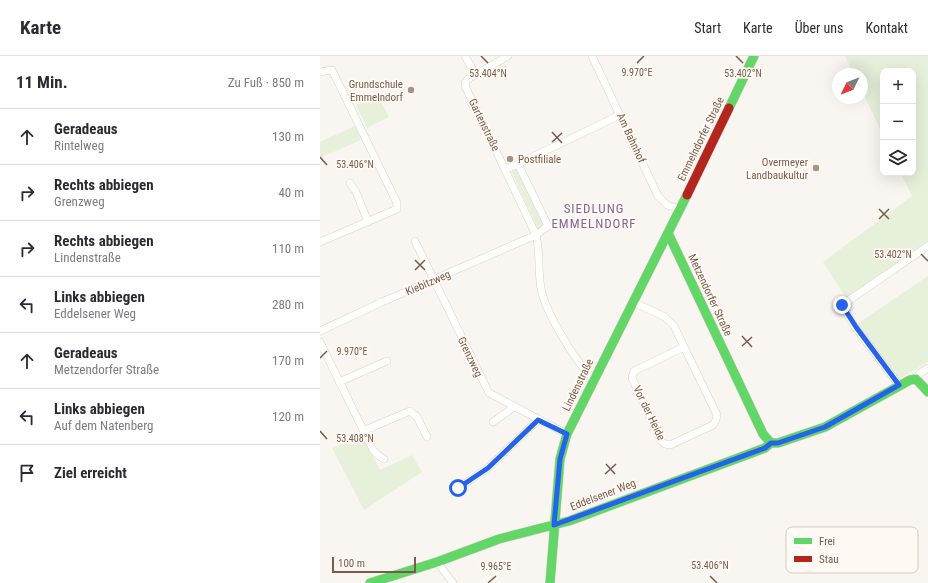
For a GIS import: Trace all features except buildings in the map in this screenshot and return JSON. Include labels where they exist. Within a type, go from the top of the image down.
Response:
[{"type":"street","points":[[465,56],[475,74],[508,56]]},
{"type":"street","name":"Am Bahnhof","points":[[592,56],[661,200],[667,205],[680,209]]},
{"type":"street","name":"Emmelndorfer Straße","points":[[668,233],[754,56]]},
{"type":"street","points":[[320,72],[332,70],[397,203],[397,209],[393,212],[320,242]]},
{"type":"street","name":"Gartenstraße","points":[[475,74],[465,83],[466,88],[536,235],[540,249],[540,273],[544,298],[578,361],[595,380]]},
{"type":"street","points":[[505,170],[620,115]]},
{"type":"street","points":[[518,164],[548,226],[536,235]]},
{"type":"street","points":[[350,183],[356,192],[368,222]]},
{"type":"street","name":"Lindenstraße","points":[[550,583],[560,459],[567,434],[668,233]]},
{"type":"street","name":"Metzendorfer Straße","points":[[668,233],[763,434],[771,443]]},
{"type":"street","name":"Kiebitzweg","points":[[321,327],[433,281],[536,235]]},
{"type":"street","name":"Grenzweg","points":[[415,241],[433,281],[489,394],[494,398],[567,434]]},
{"type":"street","points":[[899,385],[856,327],[842,305],[928,246]]},
{"type":"street","name":"Vor der Heide","points":[[633,302],[670,321],[684,347],[717,415],[713,425],[670,445],[661,441],[632,378],[632,374],[634,371],[684,347]]},
{"type":"street","points":[[320,342],[373,450],[384,459]]},
{"type":"street","points":[[339,382],[387,361]]},
{"type":"street","points":[[771,443],[778,443],[825,427],[899,385],[916,379],[920,373],[928,368]]},
{"type":"street","points":[[916,379],[928,392]]},
{"type":"street","points":[[493,422],[514,407]]},
{"type":"street","points":[[363,431],[410,411],[417,417],[427,437]]},
{"type":"street","points":[[458,488],[488,468],[538,420]]},
{"type":"street","name":"Eddelsener Weg","points":[[370,583],[437,562],[499,539],[554,525],[765,448],[771,443]]},
{"type":"street","points":[[437,562],[453,583]]},
{"type":"green space","points":[[845,56],[928,56],[928,241],[847,299],[823,262],[912,196],[902,176],[916,176],[916,68],[880,68],[880,129],[868,104],[868,68],[851,68]]},
{"type":"green space","points":[[377,94],[389,117],[367,128],[356,105]]},
{"type":"green space","points":[[355,126],[361,140],[320,158],[320,142]]},
{"type":"green space","points":[[517,168],[544,226],[538,229],[511,171]]},
{"type":"green space","points":[[928,276],[928,362],[899,379],[894,376],[857,324]]},
{"type":"green space","points":[[362,435],[380,470],[412,455],[422,472],[364,510],[332,448]]},
{"type":"traffic: fast","points":[[729,108],[754,56]]},
{"type":"traffic: fast","points":[[550,583],[560,459],[567,434],[687,195]]},
{"type":"traffic: fast","points":[[668,233],[763,434],[771,443],[778,443],[825,427],[910,380],[916,379],[928,392]]},
{"type":"traffic: fast","points":[[370,583],[437,562],[499,539],[569,521],[765,448],[771,443]]},
{"type":"traffic: jam","points":[[687,195],[729,108]]},
{"type":"place","name":"Grundschule Emmelndorf","points":[[411,90]]},
{"type":"place","name":"Postfiliale","points":[[510,159]]},
{"type":"place","name":"Overmeyer Landbaukultur","points":[[816,168]]},
{"type":"district","name":"SIEDLUNG EMMELNDORF","points":[[594,216]]},
{"type":"route","points":[[458,488],[488,468],[538,420],[567,434],[562,446],[560,459],[554,525],[765,448],[771,443],[778,443],[825,427],[899,385],[856,327],[842,305]]}]
